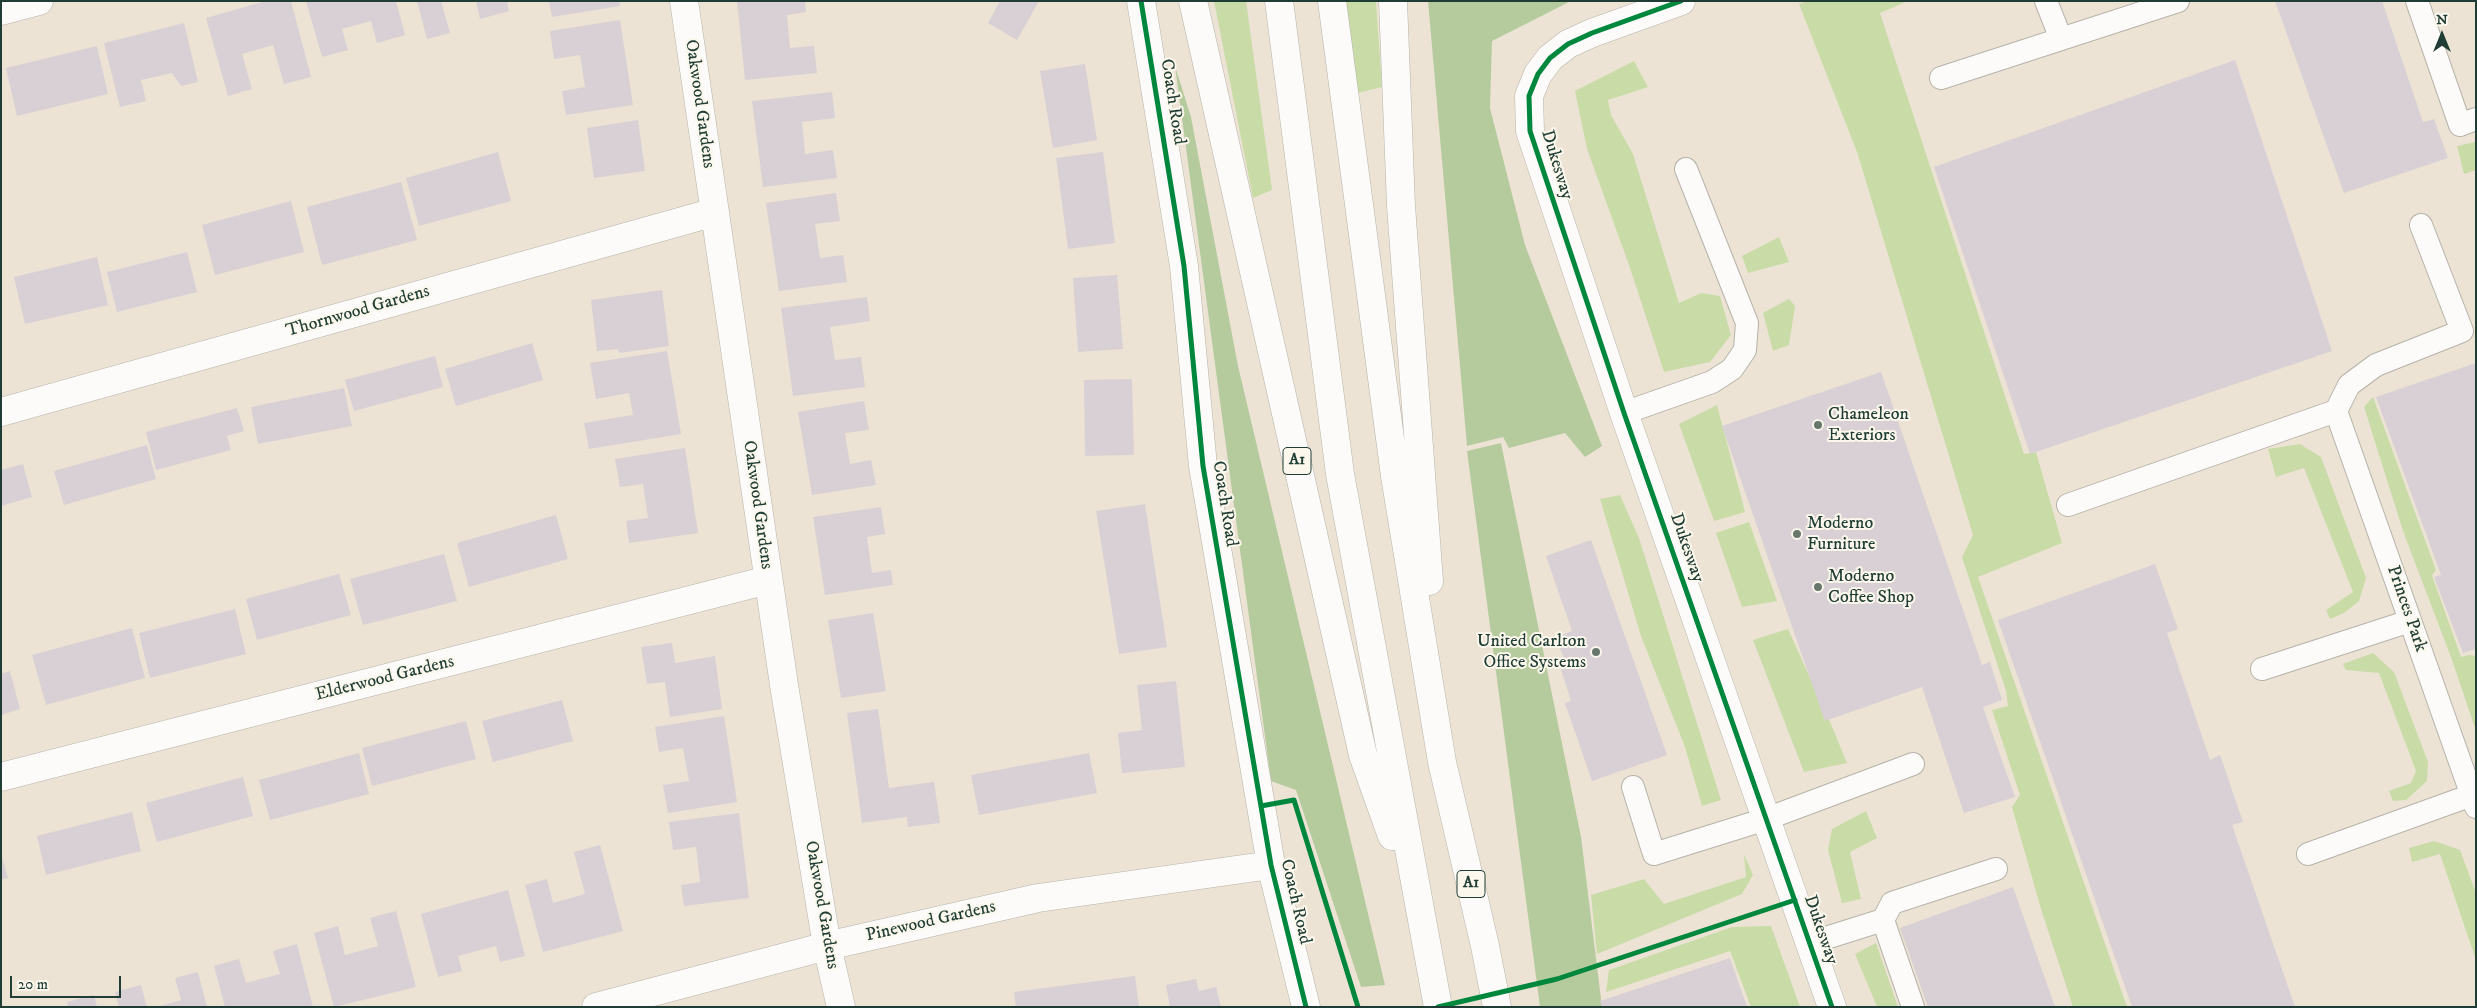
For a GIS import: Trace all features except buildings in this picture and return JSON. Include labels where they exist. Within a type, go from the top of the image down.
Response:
[{"type":"main road","points":[[1,11],[39,1]]},
{"type":"main road","name":"Oakwood Gardens","points":[[684,1],[768,580],[827,946],[841,1007]]},
{"type":"main road","name":"Coach Road","points":[[1140,1],[1184,266],[1203,466],[1271,865],[1306,1007]]},
{"type":"main road","name":"A1","points":[[1193,1],[1363,755],[1420,915]]},
{"type":"main road","name":"A1","points":[[1279,1],[1340,474],[1438,1007]]},
{"type":"main road","name":"A1","points":[[1332,1],[1395,476],[1442,762],[1485,946],[1497,1007]]},
{"type":"main road","name":"A1","points":[[1393,1],[1400,206],[1442,762]]},
{"type":"main road","name":"Dukesway","points":[[1681,1],[1592,33],[1568,44],[1550,58],[1538,74],[1529,96],[1529,122],[1536,152],[1624,413],[1832,1007]]},
{"type":"main road","name":"Thornwood Gardens","points":[[1,412],[714,212]]},
{"type":"main road","name":"Elderwood Gardens","points":[[1,777],[768,580]]},
{"type":"main road","name":"Pinewood Gardens","points":[[596,1007],[827,946],[1038,898],[1271,865]]},
{"type":"lane","points":[[2046,1],[2061,39]]},
{"type":"lane","points":[[1941,78],[2178,1]]},
{"type":"lane","points":[[2417,1],[2460,125],[2476,120]]},
{"type":"lane","points":[[1624,413],[1712,382],[1732,369],[1745,350],[1747,323],[1686,169]]},
{"type":"lane","points":[[2068,505],[2336,412],[2348,385],[2376,366],[2462,331],[2421,225]]},
{"type":"lane","name":"Princes Park","points":[[2336,412],[2474,801]]},
{"type":"lane","points":[[2262,669],[2410,621]]},
{"type":"lane","points":[[1632,787],[1654,854],[1766,819],[1913,764]]},
{"type":"lane","points":[[2308,854],[2474,801]]},
{"type":"lane","points":[[1810,943],[1883,920],[1892,903],[1996,868]]},
{"type":"lane","points":[[1883,920],[1913,1007]]},
{"type":"green space","points":[[1214,1],[1246,1],[1272,190],[1253,198]]},
{"type":"green space","points":[[1346,1],[1376,1],[1382,87],[1358,93]]},
{"type":"green space","points":[[1428,1],[1571,1],[1492,41],[1490,108],[1525,245],[1602,446],[1585,457],[1565,433],[1509,448],[1503,437],[1467,446]]},
{"type":"green space","points":[[1807,1],[1908,1],[1880,13],[2024,454],[2036,452],[2062,543],[1978,577],[2127,1007],[2073,1007],[2041,909],[2012,807],[2020,795],[1992,710],[2008,706],[2006,691],[1962,557],[1973,535],[1857,152],[1799,4]]},
{"type":"green space","points":[[1634,61],[1648,87],[1608,100],[1611,115],[1633,154],[1679,303],[1701,293],[1720,296],[1731,335],[1710,362],[1664,372],[1629,265],[1587,149],[1575,91]]},
{"type":"green space","points":[[1175,66],[1191,117],[1238,366],[1385,985],[1361,987],[1296,790],[1271,781]]},
{"type":"green space","points":[[2476,142],[2476,170],[2464,174],[2457,146]]},
{"type":"green space","points":[[1779,237],[1789,262],[1748,273],[1742,256]]},
{"type":"green space","points":[[1789,299],[1795,306],[1789,345],[1773,351],[1763,313]]},
{"type":"green space","points":[[2373,397],[2436,570],[2432,575],[2461,657],[2476,656],[2476,731],[2452,660],[2403,531],[2364,407]]},
{"type":"green space","points":[[1717,405],[1745,512],[1714,521],[1679,424]]},
{"type":"green space","points":[[1501,443],[1581,837],[1602,1007],[1540,1007],[1467,451]]},
{"type":"green space","points":[[2300,444],[2321,457],[2366,578],[2359,601],[2344,613],[2330,619],[2326,610],[2353,592],[2304,468],[2276,477],[2268,449]]},
{"type":"green space","points":[[1620,495],[1639,538],[1721,800],[1702,806],[1685,747],[1641,636],[1600,499]]},
{"type":"green space","points":[[1749,522],[1777,601],[1742,607],[1716,533]]},
{"type":"green space","points":[[1788,629],[1847,763],[1804,772],[1753,640]]},
{"type":"green space","points":[[2373,653],[2394,672],[2428,762],[2427,781],[2406,800],[2393,801],[2389,791],[2411,783],[2416,771],[2379,673],[2346,670],[2343,664]]},
{"type":"green space","points":[[1866,811],[1877,838],[1850,852],[1861,899],[1842,903],[1828,850],[1832,829]]},
{"type":"green space","points":[[2434,841],[2460,850],[2476,893],[2476,960],[2440,854],[2412,862],[2409,848]]},
{"type":"green space","points":[[1744,854],[1753,875],[1742,894],[1597,954],[1591,895],[1644,879],[1664,904],[1746,877]]},
{"type":"green space","points":[[1771,926],[1800,1007],[1751,1007],[1730,951],[1606,992],[1609,970],[1732,927]]},
{"type":"green space","points":[[1876,943],[1898,1007],[1877,1007],[1855,954]]},
{"type":"cycle path","points":[[1141,1],[1184,266],[1203,466],[1271,865],[1306,1007]]},
{"type":"cycle path","points":[[1681,1],[1592,33],[1568,44],[1550,58],[1538,74],[1529,96],[1530,131],[1624,413],[1832,1007]]},
{"type":"cycle path","points":[[1261,806],[1294,800],[1358,1007]]},
{"type":"cycle path","points":[[1438,1007],[1557,979],[1795,900]]},
{"type":"place","name":"Chameleon Exteriors","points":[[1818,425]]},
{"type":"place","name":"Moderno Furniture","points":[[1797,534]]},
{"type":"place","name":"Moderno Coffee Shop","points":[[1818,587]]},
{"type":"place","name":"United Carlton Office Systems","points":[[1596,652]]}]
